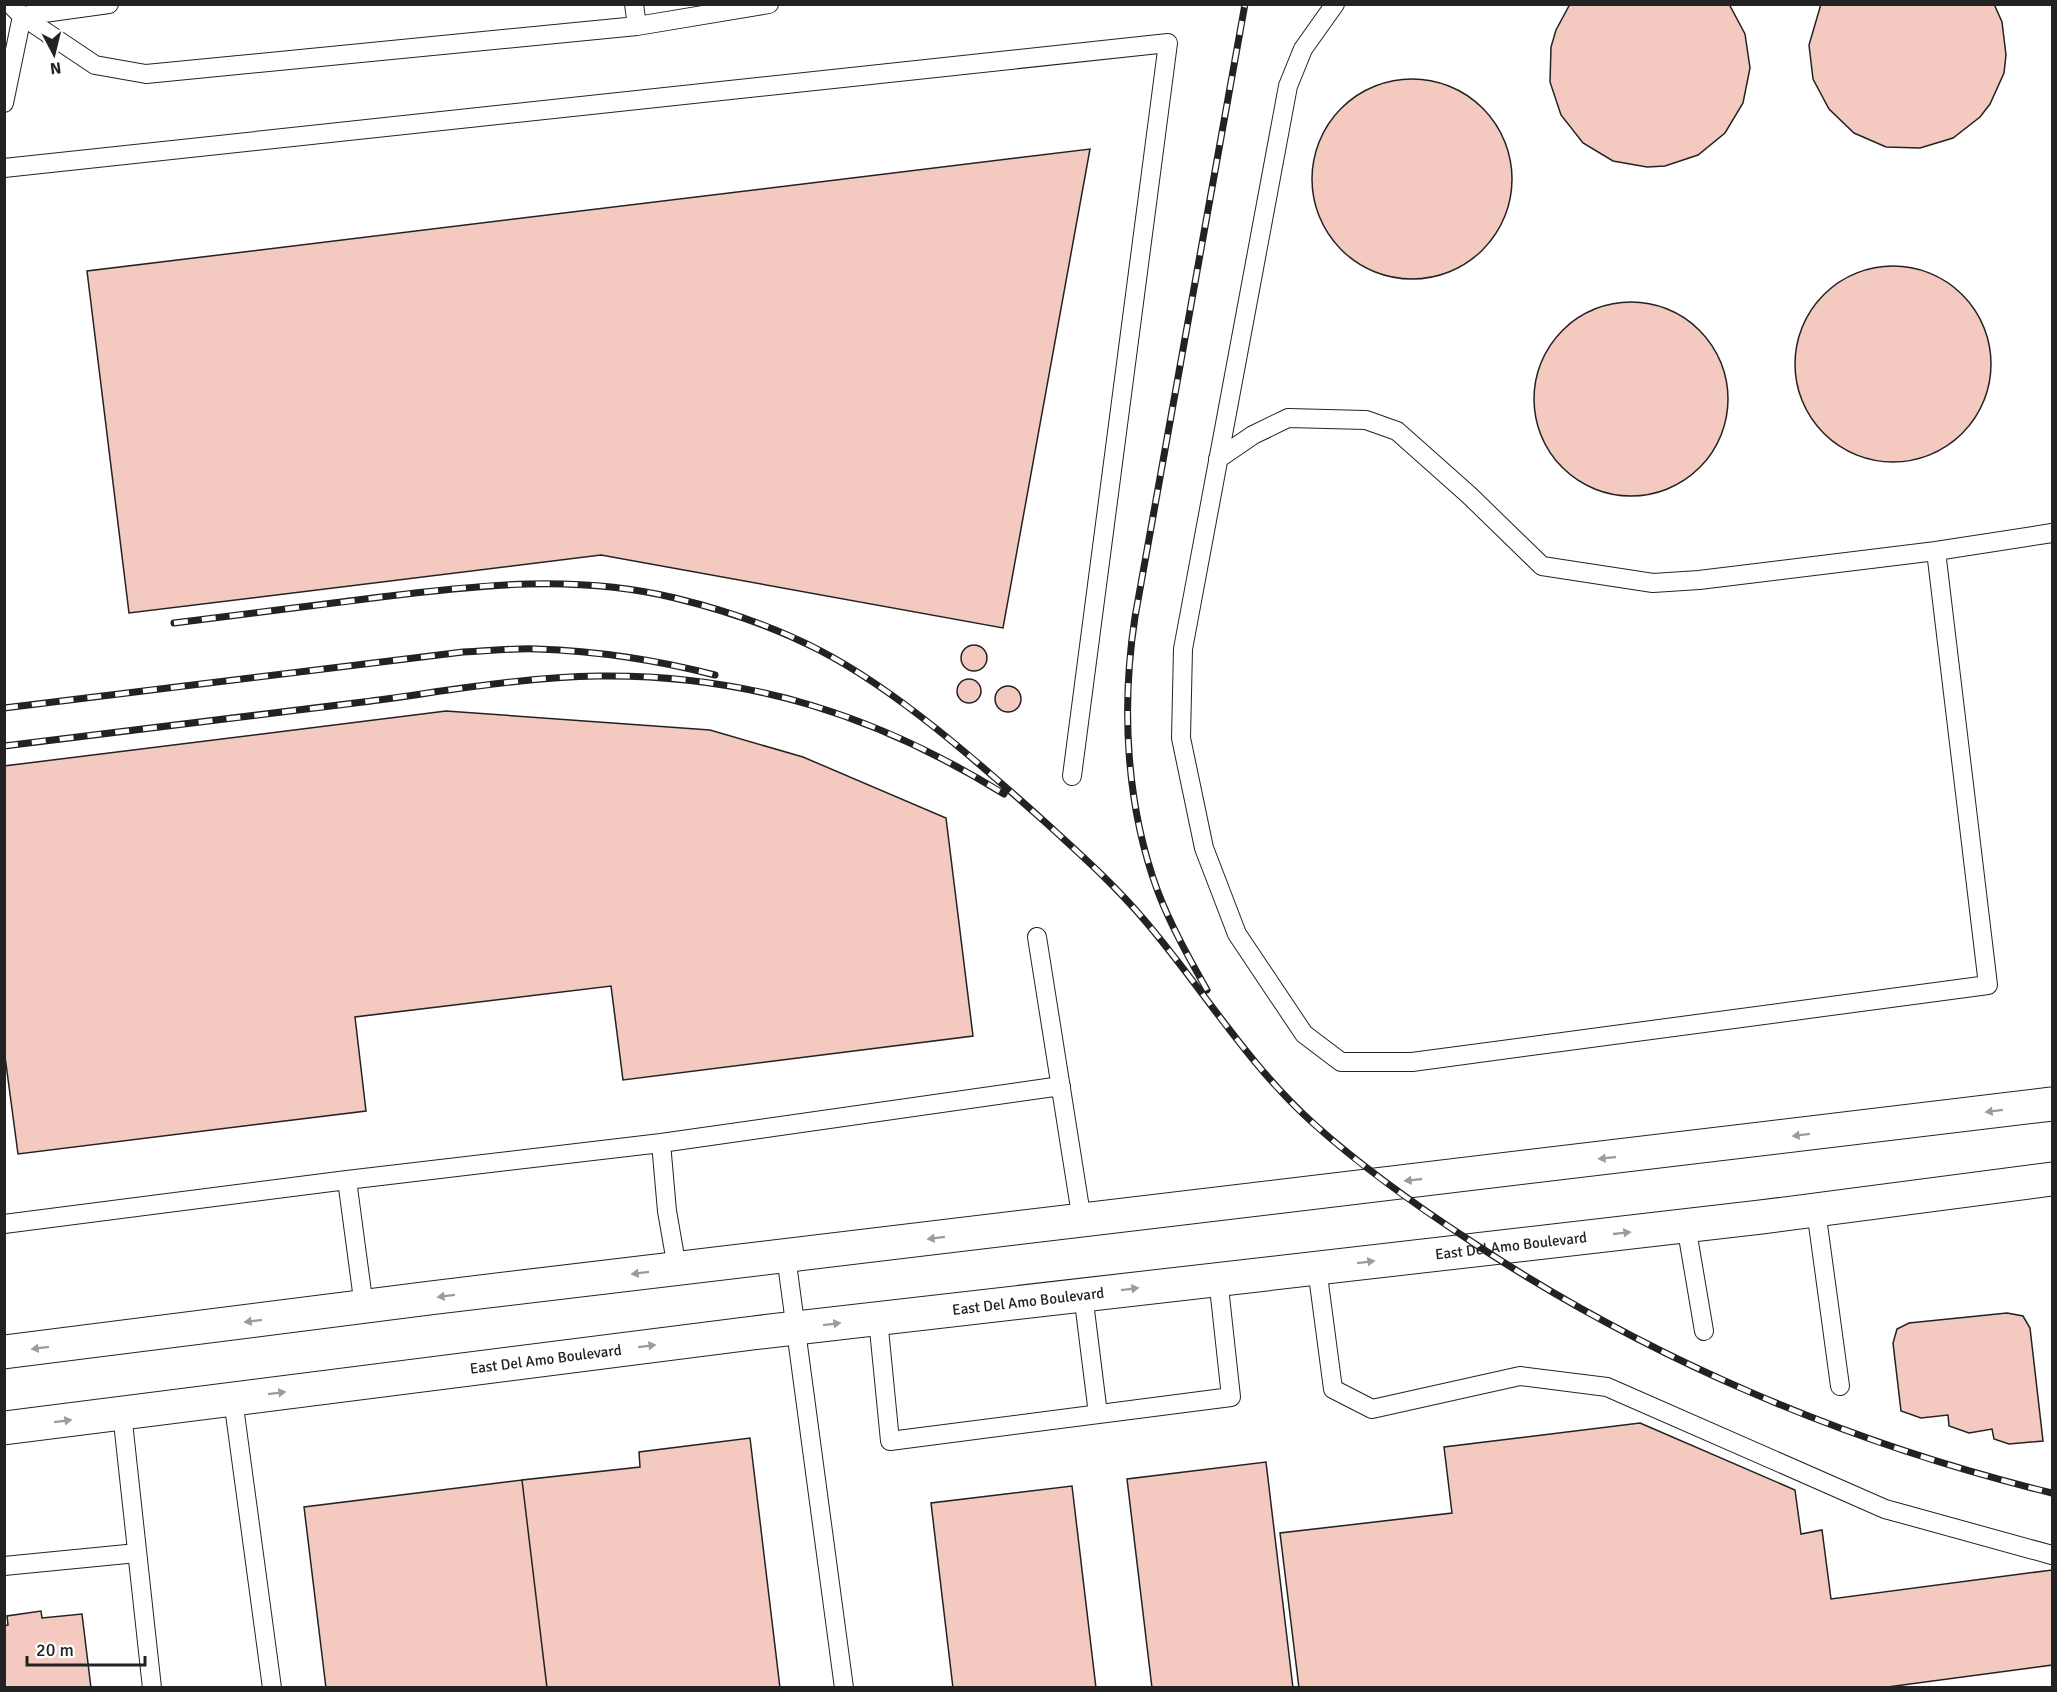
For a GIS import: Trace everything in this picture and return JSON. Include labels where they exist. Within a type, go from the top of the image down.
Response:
[{"type":"main road","points":[[4,1352],[677,1268],[2052,1104]]},
{"type":"main road","name":"East Del Amo Boulevard","points":[[4,1428],[1083,1294],[1686,1226],[2052,1179]]},
{"type":"lane","points":[[4,27],[21,8],[109,4]]},
{"type":"lane","points":[[634,4],[637,26]]},
{"type":"lane","points":[[21,8],[95,65],[146,74],[637,26],[768,4]]},
{"type":"lane","points":[[1335,4],[1303,49],[1288,86],[1183,649],[1181,738],[1204,849],[1237,934],[1304,1034],[1341,1062],[1412,1062],[1988,986],[1936,551]]},
{"type":"lane","points":[[4,103],[21,8]]},
{"type":"lane","points":[[4,168],[1168,43],[1072,776]]},
{"type":"lane","points":[[1218,459],[1253,435],[1288,418],[1366,420],[1397,431],[1469,495],[1542,566],[1653,583],[1699,580],[1936,551],[2052,533]]},
{"type":"lane","points":[[1037,937],[1082,1221]]},
{"type":"lane","points":[[4,1224],[661,1143],[1061,1086]]},
{"type":"lane","points":[[661,1143],[667,1211],[677,1268]]},
{"type":"lane","points":[[347,1180],[364,1307]]},
{"type":"lane","points":[[1816,1210],[1840,1386]]},
{"type":"lane","points":[[1686,1226],[1704,1331]]},
{"type":"lane","points":[[786,1256],[844,1688]]},
{"type":"lane","points":[[1317,1268],[1333,1389],[1372,1409],[1520,1376],[1607,1387],[1885,1509],[2052,1555]]},
{"type":"lane","points":[[878,1319],[890,1440],[1231,1397],[1218,1278]]},
{"type":"lane","points":[[1083,1294],[1098,1414]]},
{"type":"lane","points":[[234,1399],[272,1688]]},
{"type":"lane","points":[[122,1413],[152,1688]]},
{"type":"lane","points":[[4,1566],[137,1553]]},
{"type":"building","points":[[1570,4],[1729,4],[1745,34],[1750,68],[1743,103],[1725,133],[1698,155],[1665,166],[1647,167],[1613,161],[1583,143],[1561,115],[1550,82],[1551,47],[1556,30]]},
{"type":"building","points":[[1821,4],[1994,4],[2002,22],[2006,55],[2004,73],[1990,104],[1980,117],[1953,138],[1920,148],[1886,147],[1854,133],[1829,109],[1813,79],[1809,45]]},
{"type":"building","points":[[1402,79],[1422,79],[1450,86],[1476,101],[1490,115],[1505,141],[1512,169],[1512,189],[1505,217],[1490,243],[1476,257],[1441,275],[1422,279],[1402,279],[1374,272],[1348,257],[1334,243],[1316,208],[1312,189],[1312,169],[1319,141],[1334,115],[1348,101],[1383,83]]},
{"type":"building","points":[[1090,149],[1003,628],[601,555],[129,613],[87,271]]},
{"type":"building","points":[[1893,266],[1912,268],[1930,274],[1947,283],[1962,295],[1974,310],[1983,327],[1989,345],[1991,364],[1989,383],[1983,401],[1974,418],[1962,433],[1947,445],[1930,454],[1912,460],[1893,462],[1874,460],[1856,454],[1839,445],[1824,433],[1812,418],[1803,401],[1797,383],[1795,364],[1797,345],[1803,327],[1812,310],[1824,295],[1839,283],[1856,274],[1874,268]]},
{"type":"building","points":[[1621,302],[1641,302],[1677,313],[1700,330],[1712,345],[1721,362],[1728,389],[1728,409],[1721,436],[1712,453],[1700,468],[1685,480],[1668,489],[1641,496],[1621,496],[1585,485],[1556,461],[1545,445],[1538,427],[1534,409],[1534,389],[1545,353],[1569,324],[1585,313],[1603,306]]},
{"type":"building","points":[[974,645],[983,649],[987,658],[983,667],[974,671],[965,667],[961,658],[965,649]]},
{"type":"building","points":[[969,679],[978,682],[981,691],[978,700],[969,703],[960,700],[957,691],[960,682]]},
{"type":"building","points":[[1008,686],[1017,690],[1021,699],[1017,708],[1008,712],[999,708],[995,699],[999,690]]},
{"type":"building","points":[[446,711],[710,730],[803,757],[946,818],[973,1036],[623,1080],[611,986],[355,1017],[366,1111],[18,1154],[4,1049],[4,766]]},
{"type":"building","points":[[2007,1313],[2023,1316],[2030,1328],[2043,1441],[2009,1444],[1994,1439],[1992,1429],[1969,1433],[1949,1426],[1948,1415],[1921,1418],[1901,1411],[1893,1343],[1897,1329],[1909,1323]]},
{"type":"building","points":[[1640,1423],[1795,1490],[1801,1534],[1822,1530],[1831,1599],[2052,1570],[2052,1665],[1880,1688],[1299,1688],[1280,1533],[1452,1513],[1444,1447]]},
{"type":"building","points":[[750,1438],[780,1688],[547,1688],[522,1480],[640,1467],[639,1452]]},
{"type":"building","points":[[1266,1462],[1293,1688],[1152,1688],[1127,1479]]},
{"type":"building","points":[[522,1480],[547,1688],[326,1688],[304,1507]]},
{"type":"building","points":[[1072,1486],[1096,1688],[953,1688],[931,1503]]},
{"type":"building","points":[[41,1611],[42,1618],[82,1614],[91,1688],[4,1688],[4,1626],[8,1625],[7,1616]]},
{"type":"railway","points":[[1207,990],[1169,917],[1147,859],[1133,791],[1129,756],[1128,686],[1135,617],[1245,4]]},
{"type":"railway","points":[[174,623],[455,589],[565,584],[601,586],[675,598],[748,620],[802,641],[848,666],[907,706],[965,752],[1045,822],[1134,908],[1167,947],[1247,1052],[1290,1101],[1352,1156],[1431,1215],[1539,1284],[1608,1324],[1751,1393],[1900,1449],[1975,1473],[2052,1493]]},
{"type":"railway","points":[[4,708],[463,652],[510,649],[604,654],[715,675]]},
{"type":"railway","points":[[4,746],[511,682],[570,677],[654,677],[760,692],[810,705],[909,742],[957,766],[1004,794]]}]
